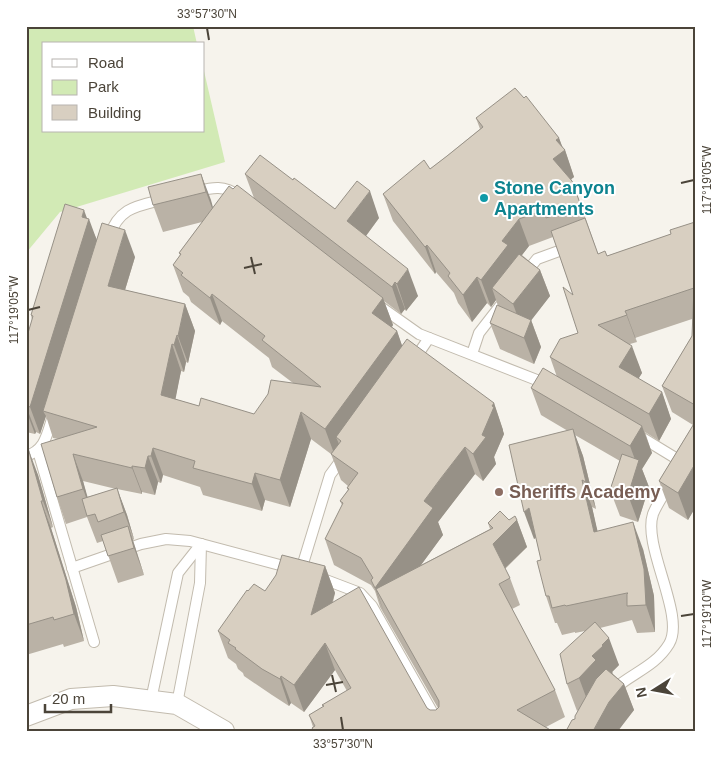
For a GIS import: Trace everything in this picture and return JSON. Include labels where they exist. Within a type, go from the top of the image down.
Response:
[{"type":"street","points":[[26,716],[71,699],[113,696],[177,704],[224,731]]},
{"type":"lane","points":[[108,243],[114,224],[121,215],[132,208],[216,187],[234,193],[250,205]]},
{"type":"lane","points":[[520,281],[537,259],[582,242]]},
{"type":"lane","points":[[472,354],[479,333],[508,296]]},
{"type":"lane","points":[[372,300],[402,324],[419,334],[540,380],[556,389]]},
{"type":"lane","points":[[406,370],[429,338]]},
{"type":"lane","points":[[26,456],[38,451],[44,444],[55,408]]},
{"type":"lane","points":[[602,700],[621,682],[650,666],[660,657],[670,643],[673,630],[652,532],[652,515],[680,466],[629,430]]},
{"type":"lane","points":[[38,451],[94,642]]},
{"type":"lane","points":[[301,570],[330,475],[348,451]]},
{"type":"lane","points":[[72,568],[141,544],[166,539],[190,541],[301,570],[360,593],[372,606],[443,731]]},
{"type":"lane","points":[[151,700],[178,573],[201,544]]},
{"type":"lane","points":[[177,704],[200,583],[201,544]]},
{"type":"green space","points":[[26,26],[193,26],[197,42],[42,42],[42,132],[205,132],[205,75],[225,162],[60,212],[26,253]]},
{"type":"building","points":[[515,88],[524,98],[526,96],[559,138],[556,140],[565,150],[553,159],[572,181],[581,206],[546,218],[544,210],[519,219],[502,241],[508,245],[481,280],[477,277],[463,295],[448,276],[450,273],[427,245],[425,247],[383,194],[424,160],[430,169],[447,156],[483,127],[476,118]]},
{"type":"building","points":[[260,155],[335,209],[357,181],[370,191],[347,221],[408,269],[397,284],[395,282],[392,287],[245,174]]},
{"type":"building","points":[[201,174],[206,192],[153,205],[148,187]]},
{"type":"building","points":[[237,185],[383,298],[372,313],[397,331],[325,429],[301,412],[280,480],[255,473],[252,484],[193,468],[195,461],[153,448],[151,456],[148,456],[145,468],[132,466],[132,468],[73,454],[83,489],[57,497],[41,444],[97,427],[43,411],[102,223],[125,230],[108,286],[185,304],[178,336],[174,345],[172,344],[161,395],[199,406],[201,398],[254,414],[268,394],[271,380],[321,387],[262,340],[265,336],[212,294],[210,298],[181,275],[183,273],[173,265],[181,254],[179,253],[229,186],[233,189]]},
{"type":"building","points":[[65,204],[84,210],[82,217],[89,219],[30,407],[26,405],[26,340],[33,316],[31,315]]},
{"type":"building","points":[[585,218],[598,254],[605,251],[607,256],[671,234],[670,230],[695,222],[695,405],[662,386],[692,336],[694,288],[625,311],[627,315],[598,325],[632,346],[619,367],[662,392],[649,414],[550,357],[560,339],[578,333],[563,287],[573,295],[551,231]]},
{"type":"building","points":[[519,254],[540,270],[513,304],[492,288]]},
{"type":"building","points":[[497,305],[531,320],[524,338],[490,323]]},
{"type":"building","points":[[407,339],[494,403],[492,406],[494,407],[482,435],[486,437],[473,454],[465,447],[424,501],[433,508],[375,588],[371,580],[373,578],[361,558],[325,539],[343,503],[340,501],[358,473],[331,454],[341,441],[336,437]]},
{"type":"building","points":[[543,368],[642,426],[630,446],[531,388]]},
{"type":"building","points":[[695,422],[695,464],[678,493],[659,481]]},
{"type":"building","points":[[573,429],[586,482],[582,480],[594,532],[633,522],[644,569],[646,605],[627,606],[627,593],[552,608],[549,596],[546,596],[537,561],[541,560],[529,508],[524,512],[509,445]]},
{"type":"building","points":[[26,448],[28,448],[43,501],[41,501],[66,580],[74,614],[54,620],[53,617],[26,625]]},
{"type":"building","points":[[622,454],[639,460],[628,495],[610,490]]},
{"type":"building","points":[[117,488],[124,512],[98,522],[95,514],[87,516],[82,499]]},
{"type":"building","points":[[500,511],[509,520],[515,516],[517,520],[493,544],[510,578],[499,584],[555,690],[517,710],[552,731],[314,731],[312,728],[315,726],[309,715],[351,688],[325,643],[294,685],[281,676],[280,679],[262,669],[228,643],[230,640],[218,631],[247,590],[254,584],[265,591],[276,575],[282,555],[325,566],[311,615],[359,587],[427,708],[436,710],[439,707],[439,701],[376,589],[493,528],[488,523]]},
{"type":"building","points":[[128,526],[134,548],[108,556],[101,535]]},
{"type":"building","points":[[595,622],[609,638],[592,656],[596,660],[579,678],[567,684],[560,654]]},
{"type":"building","points":[[606,669],[624,684],[609,702],[593,731],[566,731],[572,720],[575,719],[596,679]]},
{"type":"place","name":"Stone Canyon Apartments","points":[[484,198]]},
{"type":"place","name":"Sheriffs Academy","points":[[499,492]]}]
